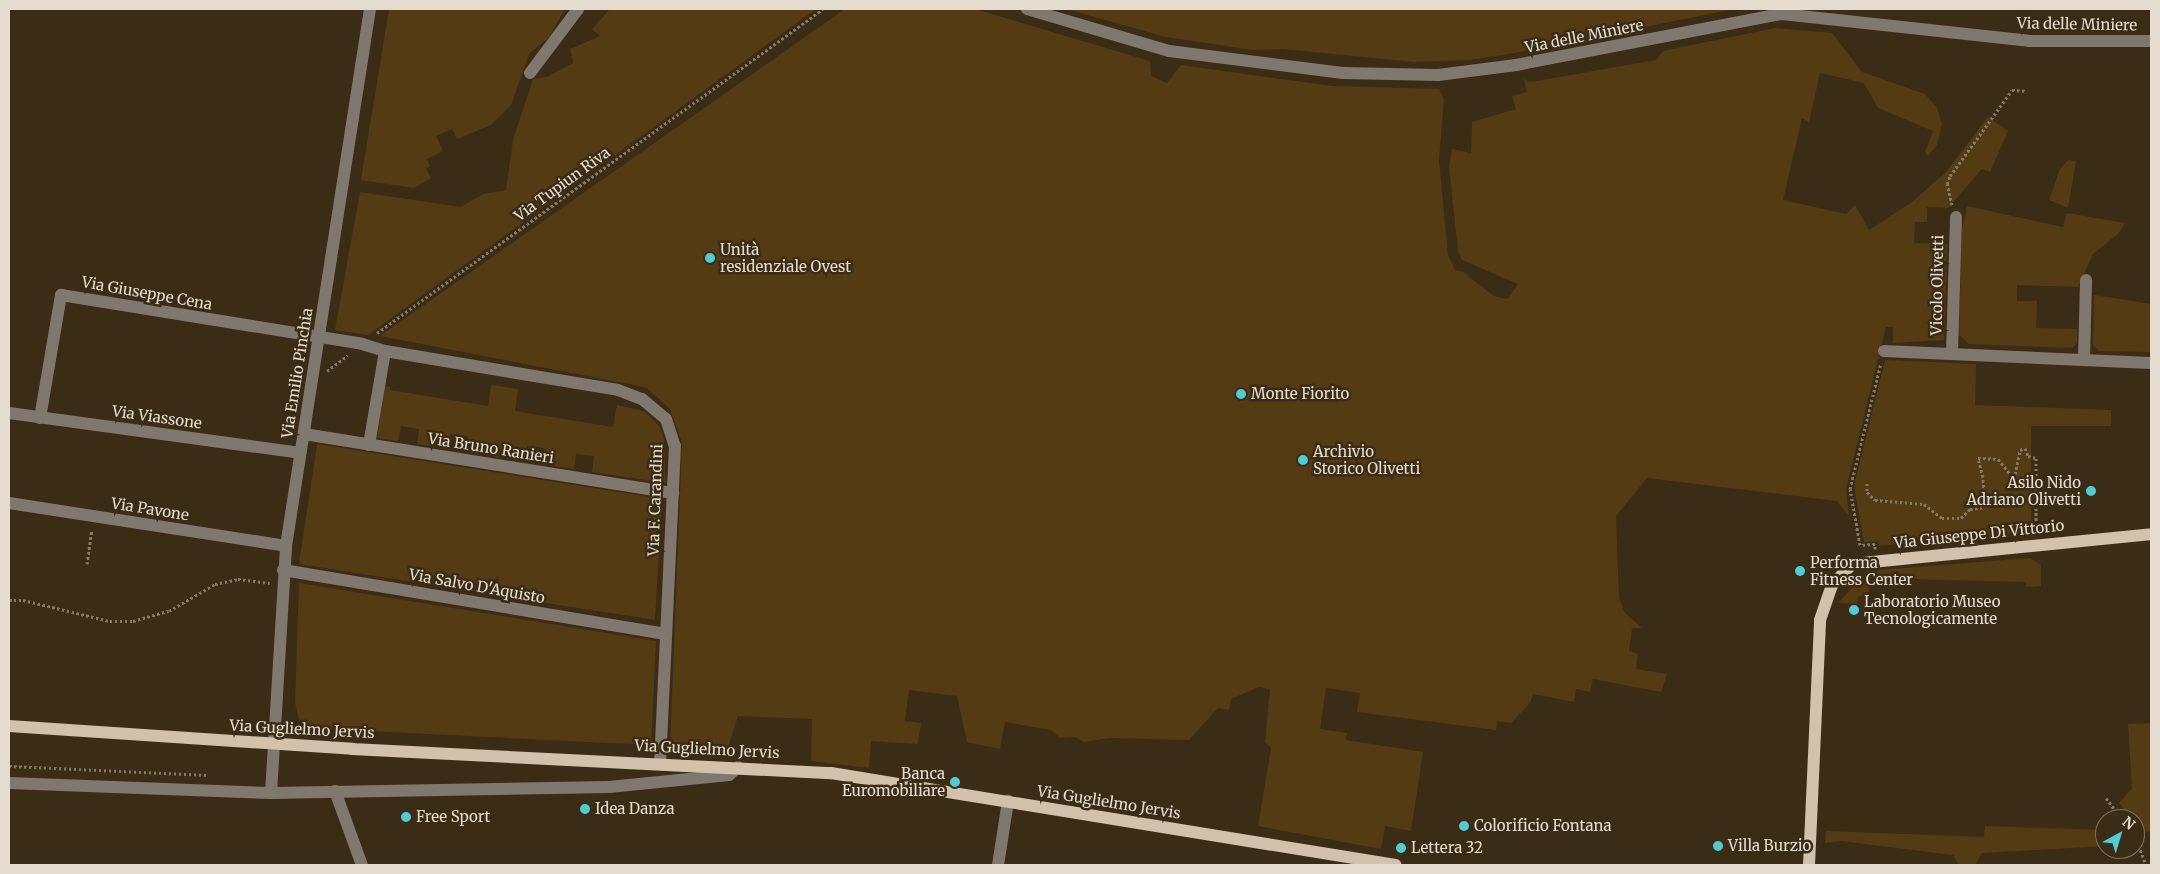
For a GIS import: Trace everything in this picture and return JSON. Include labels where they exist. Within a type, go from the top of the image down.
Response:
[{"type":"main road","name":"Via Giuseppe Di Vittorio","points":[[1810,865],[1820,620],[1832,585],[1852,564],[2151,534]]},
{"type":"main road","name":"Via Guglielmo Jervis","points":[[9,726],[273,743],[830,773],[1396,865]]},
{"type":"street","name":"Via Emilio Pinchia","points":[[270,793],[282,584],[286,546],[320,339],[370,9]]},
{"type":"street","points":[[530,73],[578,9]]},
{"type":"street","name":"Via delle Miniere","points":[[1027,9],[1169,51],[1343,73],[1438,74],[1516,65],[1782,14],[2029,41],[2151,41]]},
{"type":"street","name":"Vicolo Olivetti","points":[[1952,353],[1956,217]]},
{"type":"street","points":[[2084,359],[2086,280]]},
{"type":"street","name":"Via Giuseppe Cena","points":[[40,418],[61,295],[320,339]]},
{"type":"street","name":"Via F. Carandini","points":[[320,339],[362,344],[385,351],[634,395],[658,411],[671,432],[675,446],[660,763]]},
{"type":"street","points":[[369,445],[385,351]]},
{"type":"street","name":"Vicolo Olivetti","points":[[1884,351],[2151,363]]},
{"type":"street","name":"Via Viassone","points":[[9,413],[300,453]]},
{"type":"street","name":"Via Bruno Ranieri","points":[[304,434],[673,493]]},
{"type":"street","name":"Via Pavone","points":[[9,503],[286,546]]},
{"type":"street","name":"Via Salvo D'Aquisto","points":[[283,570],[666,634]]},
{"type":"street","points":[[9,783],[270,793],[609,786],[730,775],[738,767]]},
{"type":"street","points":[[335,791],[362,865]]},
{"type":"street","points":[[998,865],[1008,801]]},
{"type":"path","name":"Via Tupiun Riva","points":[[314,375],[332,369],[362,344],[823,9]]},
{"type":"path","points":[[1956,217],[1947,184],[1950,176],[2012,90],[2027,91]]},
{"type":"path","points":[[1876,561],[1875,544],[1860,546],[1850,489],[1884,351]]},
{"type":"path","points":[[1867,483],[1867,492],[1875,500],[1924,504],[1942,518],[1961,518],[1970,509],[1985,507],[1983,477],[1978,458],[2000,460],[2014,479],[2020,450],[2025,448],[2028,456],[2036,458],[2036,545]]},
{"type":"path","points":[[87,564],[94,517]]},
{"type":"path","points":[[9,600],[23,600],[110,621],[133,621],[169,611],[215,584],[238,579],[282,584]]},
{"type":"path","points":[[2106,798],[2114,809]]},
{"type":"shaded area","points":[[389,9],[565,9],[549,37],[529,54],[511,105],[491,125],[457,139],[452,129],[436,136],[443,151],[427,159],[430,166],[426,169],[431,178],[414,188],[361,180]]},
{"type":"shaded area","points":[[610,9],[816,9],[368,335],[335,330],[360,192],[461,207],[483,194],[506,190],[513,140],[533,79],[547,77],[573,63],[570,49],[600,36],[592,29]]},
{"type":"shaded area","points":[[845,9],[975,9],[1150,61],[1151,76],[1167,83],[1181,65],[1332,86],[1439,89],[1444,99],[1439,160],[1448,255],[1455,270],[1463,272],[1494,296],[1508,299],[1518,284],[1462,260],[1458,251],[1449,166],[1452,149],[1471,153],[1472,122],[1516,109],[1512,96],[1527,92],[1524,79],[1531,82],[1656,60],[1663,51],[1775,28],[1832,33],[1862,72],[1925,94],[1937,108],[1942,124],[1937,145],[1928,156],[1925,152],[1933,131],[1878,108],[1864,83],[1820,73],[1809,123],[1802,118],[1783,200],[1846,214],[1855,205],[1869,230],[1912,202],[1946,172],[1988,117],[2008,131],[1990,172],[1982,169],[1948,208],[1927,207],[1927,222],[1915,222],[1914,243],[1947,244],[1944,340],[1893,343],[1893,327],[1886,327],[1846,489],[1849,516],[1837,501],[1647,478],[1616,516],[1619,598],[1625,613],[1642,628],[1632,628],[1629,651],[1638,654],[1636,669],[1667,674],[1661,692],[1593,679],[1590,692],[1576,689],[1574,702],[1533,694],[1530,703],[1511,723],[1497,721],[1496,730],[1357,712],[1360,693],[1326,688],[1320,729],[1347,733],[1346,740],[1423,752],[1411,831],[1385,826],[1381,849],[1258,826],[1271,748],[1265,742],[1270,689],[1259,687],[1231,699],[1229,710],[1218,708],[1189,740],[1109,738],[1084,742],[1075,737],[1060,738],[1050,730],[1005,722],[1000,749],[967,742],[957,696],[909,690],[905,721],[921,723],[918,744],[871,741],[869,768],[811,761],[812,719],[738,716],[726,754],[670,750],[682,443],[670,409],[647,388],[380,336]]},
{"type":"shaded area","points":[[1066,9],[1734,9],[1520,52],[1470,60],[1414,62],[1283,49],[1253,50],[1166,37]]},
{"type":"shaded area","points":[[2068,160],[2076,161],[2068,208],[2049,200],[2060,169]]},
{"type":"shaded area","points":[[1967,206],[2063,227],[2067,213],[2125,223],[2118,234],[2093,254],[2078,287],[2017,285],[2017,301],[2037,301],[2036,328],[2077,329],[2077,342],[2073,348],[1969,344],[1959,335],[1962,229]]},
{"type":"shaded area","points":[[2094,295],[2151,304],[2151,352],[2099,351],[2093,345]]},
{"type":"shaded area","points":[[1885,360],[1976,364],[1975,405],[2111,410],[2111,426],[2031,426],[2031,531],[1879,546],[1878,541],[1864,542],[1854,486]]},
{"type":"shaded area","points":[[491,385],[518,389],[515,411],[613,427],[617,405],[644,411],[660,427],[665,443],[665,483],[592,472],[594,456],[576,454],[574,469],[542,464],[545,448],[527,446],[524,461],[466,452],[468,437],[450,434],[448,449],[417,444],[419,429],[401,426],[398,441],[377,438],[385,386],[390,387],[390,390],[488,406]]},
{"type":"shaded area","points":[[317,444],[662,499],[655,620],[299,564]]},
{"type":"shaded area","points":[[2030,558],[2041,565],[2041,586],[2026,587],[2026,582],[1870,578],[1869,596],[1858,596],[1857,604],[1838,603],[1867,571]]},
{"type":"shaded area","points":[[299,583],[656,641],[651,745],[309,728],[299,719],[295,703]]},
{"type":"shaded area","points":[[2151,723],[2151,831],[2146,832],[2145,809],[2125,809],[2119,803],[2132,788],[2128,724]]},
{"type":"shaded area","points":[[1985,826],[2095,830],[2095,847],[1982,853],[1975,865],[1959,865],[1953,855],[1841,841],[1825,843],[1826,831],[1984,837]]},
{"type":"place","name":"Unità residenziale Ovest","points":[[710,258]]},
{"type":"place","name":"Monte Fiorito","points":[[1241,394]]},
{"type":"place","name":"Archivio Storico Olivetti","points":[[1303,460]]},
{"type":"place","name":"Asilo Nido Adriano Olivetti","points":[[2091,491]]},
{"type":"place","name":"Performa Fitness Center","points":[[1800,571]]},
{"type":"place","name":"Laboratorio Museo Tecnologicamente","points":[[1854,610]]},
{"type":"place","name":"Banca Euromobiliare","points":[[955,782]]},
{"type":"place","name":"Idea Danza","points":[[585,809]]},
{"type":"place","name":"Free Sport","points":[[406,817]]},
{"type":"place","name":"Colorificio Fontana","points":[[1464,826]]},
{"type":"place","name":"Villa Burzio","points":[[1718,846]]},
{"type":"place","name":"Lettera 32","points":[[1401,848]]}]
